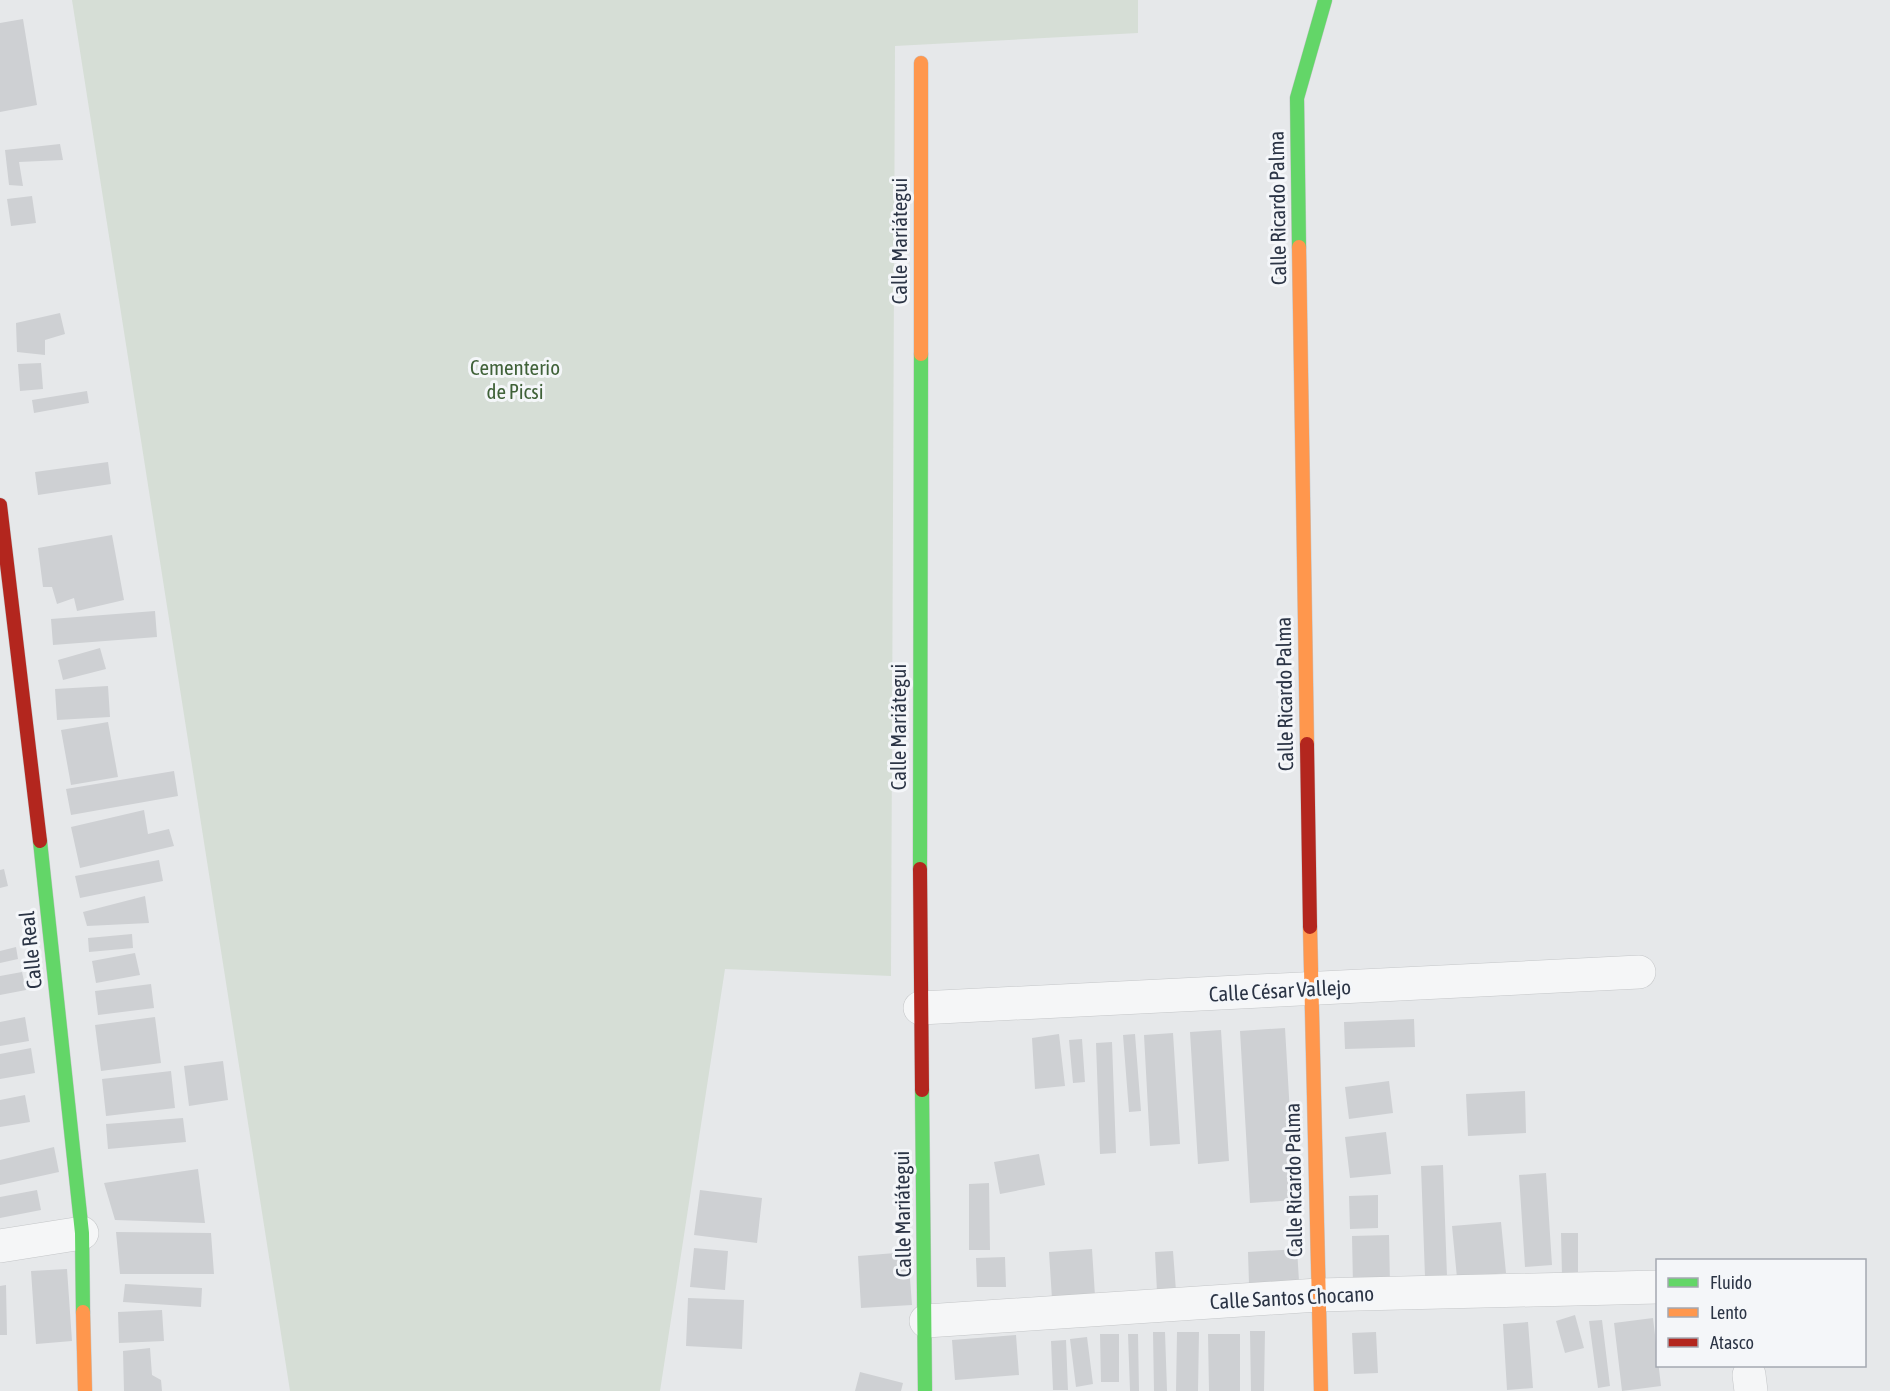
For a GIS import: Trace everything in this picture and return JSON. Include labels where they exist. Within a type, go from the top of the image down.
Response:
[{"type":"street","name":"Calle Ricardo Palma","points":[[1321,1391],[1311,990],[1297,98],[1325,0]]},
{"type":"street","name":"Calle Mariátegui","points":[[921,63],[920,1008],[926,1321],[925,1391]]},
{"type":"street","name":"Calle Real","points":[[0,505],[5,580],[82,1233],[85,1391]]},
{"type":"street","name":"Calle César Vallejo","points":[[920,1008],[1639,972]]},
{"type":"street","points":[[0,1246],[82,1233]]},
{"type":"street","name":"Calle Santos Chocano","points":[[926,1321],[1318,1295],[1656,1287]]},
{"type":"green space","name":"Cementerio de Picsi","points":[[72,0],[1138,0],[1138,33],[895,46],[891,976],[725,969],[660,1391],[290,1391]]},
{"type":"building","points":[[23,19],[37,105],[0,112],[0,23]]},
{"type":"building","points":[[60,144],[63,160],[19,162],[23,186],[9,185],[5,150]]},
{"type":"building","points":[[32,196],[36,223],[11,226],[7,199]]},
{"type":"building","points":[[60,313],[65,334],[45,340],[45,355],[17,352],[16,323]]},
{"type":"building","points":[[41,363],[43,389],[20,391],[18,364]]},
{"type":"building","points":[[87,391],[89,403],[34,413],[32,400]]},
{"type":"building","points":[[108,462],[111,484],[38,495],[35,472]]},
{"type":"building","points":[[112,535],[124,600],[77,611],[74,598],[57,604],[52,587],[43,587],[38,548]]},
{"type":"building","points":[[155,611],[157,637],[53,645],[51,619]]},
{"type":"building","points":[[100,648],[106,669],[63,680],[58,660]]},
{"type":"building","points":[[108,686],[110,717],[57,720],[55,689]]},
{"type":"building","points":[[108,722],[118,777],[71,785],[61,730]]},
{"type":"building","points":[[174,771],[178,796],[71,815],[66,789]]},
{"type":"building","points":[[144,810],[148,834],[169,829],[174,846],[80,868],[71,827]]},
{"type":"building","points":[[159,860],[163,881],[80,898],[75,876]]},
{"type":"building","points":[[4,869],[8,886],[0,888],[0,870]]},
{"type":"building","points":[[145,896],[149,923],[87,926],[83,912]]},
{"type":"building","points":[[132,934],[133,948],[89,952],[88,938]]},
{"type":"building","points":[[16,947],[18,959],[0,963],[0,951]]},
{"type":"building","points":[[135,953],[140,975],[96,983],[92,961]]},
{"type":"building","points":[[22,972],[26,990],[0,995],[0,976]]},
{"type":"building","points":[[151,984],[154,1008],[98,1015],[95,991]]},
{"type":"building","points":[[25,1017],[29,1041],[0,1046],[0,1022]]},
{"type":"building","points":[[155,1017],[161,1063],[101,1071],[95,1025]]},
{"type":"building","points":[[1414,1019],[1415,1047],[1345,1049],[1344,1022]]},
{"type":"building","points":[[1285,1028],[1295,1200],[1250,1203],[1240,1031]]},
{"type":"building","points":[[1221,1030],[1229,1161],[1198,1164],[1190,1032]]},
{"type":"building","points":[[1173,1033],[1180,1144],[1150,1146],[1144,1035]]},
{"type":"building","points":[[1059,1034],[1065,1086],[1035,1089],[1032,1038]]},
{"type":"building","points":[[1135,1034],[1141,1111],[1129,1112],[1123,1035]]},
{"type":"building","points":[[1082,1039],[1085,1082],[1073,1083],[1069,1040]]},
{"type":"building","points":[[1112,1042],[1116,1153],[1100,1154],[1096,1043]]},
{"type":"building","points":[[31,1048],[35,1073],[0,1079],[0,1054]]},
{"type":"building","points":[[223,1061],[228,1100],[189,1106],[184,1066]]},
{"type":"building","points":[[171,1071],[175,1108],[106,1116],[102,1079]]},
{"type":"building","points":[[1389,1081],[1393,1113],[1349,1119],[1345,1087]]},
{"type":"building","points":[[1525,1091],[1526,1133],[1468,1136],[1466,1094]]},
{"type":"building","points":[[25,1095],[30,1122],[0,1127],[0,1100]]},
{"type":"building","points":[[183,1118],[186,1142],[108,1149],[106,1124]]},
{"type":"building","points":[[1386,1132],[1391,1174],[1350,1178],[1345,1137]]},
{"type":"building","points":[[54,1147],[59,1172],[0,1185],[0,1160]]},
{"type":"building","points":[[1039,1154],[1045,1185],[1000,1194],[994,1162]]},
{"type":"building","points":[[1443,1165],[1447,1276],[1425,1277],[1421,1166]]},
{"type":"building","points":[[198,1169],[205,1223],[115,1220],[104,1183]]},
{"type":"building","points":[[1546,1173],[1552,1265],[1525,1267],[1519,1175]]},
{"type":"building","points":[[989,1183],[990,1250],[969,1250],[969,1184]]},
{"type":"building","points":[[37,1190],[41,1210],[0,1218],[0,1197]]},
{"type":"building","points":[[700,1190],[762,1198],[757,1243],[694,1235]]},
{"type":"building","points":[[1378,1195],[1378,1228],[1350,1229],[1349,1196]]},
{"type":"building","points":[[1501,1222],[1506,1273],[1457,1278],[1452,1226]]},
{"type":"building","points":[[116,1232],[211,1233],[214,1274],[120,1274]]},
{"type":"building","points":[[1561,1233],[1578,1233],[1578,1276],[1562,1276]]},
{"type":"building","points":[[1389,1235],[1390,1285],[1353,1286],[1352,1236]]},
{"type":"building","points":[[694,1248],[728,1251],[725,1290],[690,1287]]},
{"type":"building","points":[[1092,1249],[1095,1296],[1052,1299],[1049,1252]]},
{"type":"building","points":[[1297,1249],[1299,1281],[1249,1284],[1248,1252]]},
{"type":"building","points":[[1173,1251],[1176,1291],[1157,1292],[1155,1252]]},
{"type":"building","points":[[908,1252],[912,1305],[861,1308],[858,1256]]},
{"type":"building","points":[[1005,1257],[1006,1287],[977,1287],[976,1258]]},
{"type":"building","points":[[67,1269],[72,1341],[36,1344],[31,1271]]},
{"type":"building","points":[[125,1284],[202,1288],[201,1307],[123,1302]]},
{"type":"building","points":[[6,1285],[7,1335],[0,1335],[0,1286]]},
{"type":"building","points":[[688,1298],[744,1300],[742,1349],[686,1346]]},
{"type":"building","points":[[162,1310],[164,1341],[119,1343],[118,1312]]},
{"type":"building","points":[[1575,1315],[1584,1348],[1565,1353],[1556,1321]]},
{"type":"building","points":[[1653,1318],[1656,1367],[1659,1367],[1661,1386],[1622,1391],[1614,1323]]},
{"type":"building","points":[[1602,1320],[1610,1386],[1598,1388],[1589,1321]]},
{"type":"building","points":[[1528,1322],[1533,1388],[1507,1390],[1503,1324]]},
{"type":"building","points":[[1250,1331],[1265,1331],[1264,1391],[1251,1391]]},
{"type":"building","points":[[1153,1332],[1165,1332],[1167,1391],[1154,1391]]},
{"type":"building","points":[[1177,1332],[1199,1332],[1198,1391],[1176,1391]]},
{"type":"building","points":[[1376,1332],[1378,1373],[1354,1374],[1352,1333]]},
{"type":"building","points":[[1100,1334],[1119,1334],[1119,1382],[1101,1382]]},
{"type":"building","points":[[1128,1334],[1138,1334],[1139,1391],[1130,1391]]},
{"type":"building","points":[[1208,1334],[1240,1334],[1240,1391],[1209,1391]]},
{"type":"building","points":[[1016,1335],[1019,1375],[955,1380],[952,1340]]},
{"type":"building","points":[[1087,1337],[1093,1384],[1076,1387],[1070,1339]]},
{"type":"building","points":[[1066,1340],[1068,1390],[1053,1390],[1051,1341]]},
{"type":"building","points":[[150,1348],[152,1375],[161,1380],[162,1391],[124,1391],[123,1351]]},
{"type":"building","points":[[860,1372],[903,1383],[901,1391],[855,1391]]},
{"type":"traffic: fast","points":[[1299,247],[1297,98],[1325,0]]},
{"type":"traffic: fast","points":[[920,869],[921,354]]},
{"type":"traffic: fast","points":[[40,841],[82,1233],[83,1312]]},
{"type":"traffic: fast","points":[[922,1090],[925,1391]]},
{"type":"traffic: slow","points":[[921,63],[921,354]]},
{"type":"traffic: slow","points":[[1299,247],[1307,744]]},
{"type":"traffic: slow","points":[[1310,927],[1321,1391]]},
{"type":"traffic: slow","points":[[83,1312],[85,1391]]},
{"type":"traffic: jam","points":[[0,505],[40,841]]},
{"type":"traffic: jam","points":[[1307,744],[1310,927]]},
{"type":"traffic: jam","points":[[920,869],[922,1090]]}]
